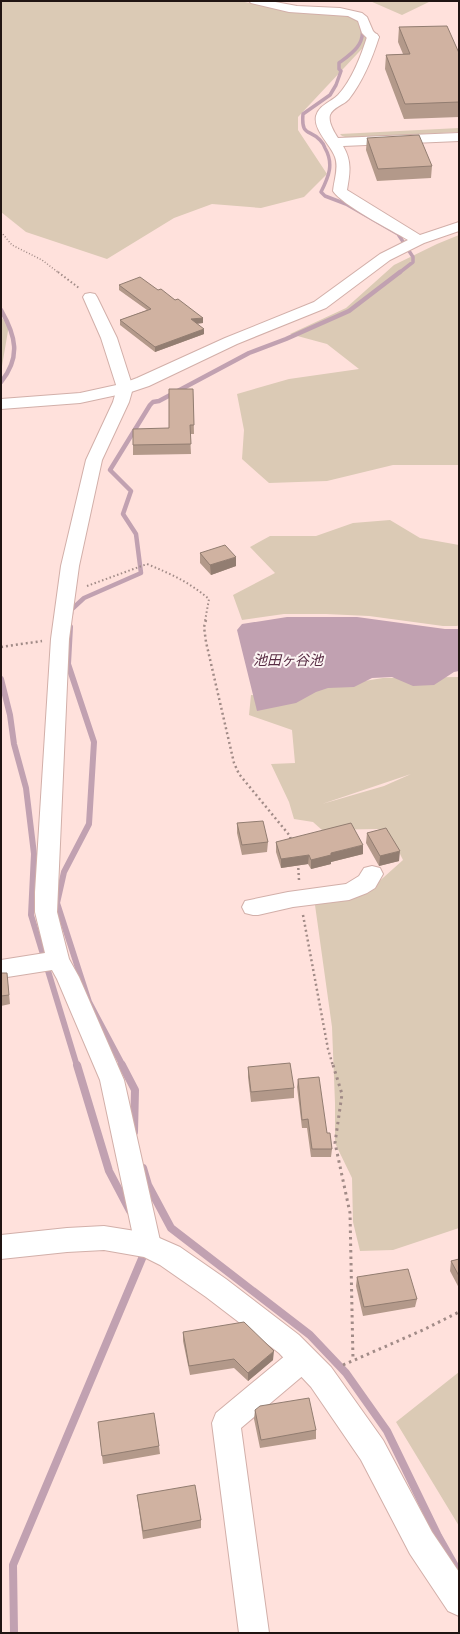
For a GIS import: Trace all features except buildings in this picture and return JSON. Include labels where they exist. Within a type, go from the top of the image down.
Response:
[{"type":"street","points":[[256,1],[289,9],[332,11],[355,14],[364,18],[368,33],[373,37],[366,60],[344,97],[331,105],[323,116],[323,123],[326,130],[336,142],[343,158],[344,170],[340,191],[352,200],[419,240]]},
{"type":"street","points":[[336,142],[459,137]]},
{"type":"street","points":[[1,404],[80,398],[125,388],[143,382],[231,341],[320,305],[385,257],[419,240],[459,226]]},
{"type":"street","points":[[90,297],[109,338],[125,388],[121,402],[94,460],[70,566],[60,639],[46,912],[58,960],[68,977],[112,1080],[148,1245]]},
{"type":"street","points":[[253,907],[275,904],[293,899],[320,897],[345,892],[363,886],[370,880],[372,874]]},
{"type":"street","points":[[1,969],[58,960]]},
{"type":"street","points":[[1,1246],[104,1238],[148,1245],[170,1256],[216,1288],[289,1344],[321,1377],[372,1450],[421,1543],[459,1600]]},
{"type":"street","points":[[254,1633],[226,1423],[302,1359]]},
{"type":"path","points":[[1,232],[12,245],[42,260],[90,297]]},
{"type":"path","points":[[1,647],[60,639]]},
{"type":"path","points":[[353,1360],[423,1330],[459,1312]]},
{"type":"shaded area","points":[[1,1],[240,1],[298,13],[347,15],[357,19],[373,37],[298,117],[298,130],[327,174],[304,197],[261,208],[212,204],[174,218],[107,259],[26,232],[1,212]]},
{"type":"shaded area","points":[[370,1],[431,1],[402,15]]},
{"type":"shaded area","points":[[459,128],[459,132],[348,138],[340,134]]},
{"type":"shaded area","points":[[459,235],[459,465],[393,465],[327,481],[269,483],[242,459],[244,430],[237,394],[289,379],[359,369],[327,344],[290,334],[346,308],[394,265]]},
{"type":"shaded area","points":[[1,317],[9,325],[1,372]]},
{"type":"shaded area","points":[[390,520],[420,538],[459,545],[459,625],[443,626],[369,616],[326,614],[284,614],[242,620],[233,595],[275,573],[250,547],[270,536],[316,536],[353,523]]},
{"type":"shaded area","points":[[459,677],[459,1228],[393,1250],[360,1251],[353,1222],[352,1178],[335,1143],[332,1027],[315,905],[365,894],[403,860],[391,836],[378,829],[322,830],[313,822],[294,819],[289,802],[271,764],[295,763],[292,730],[249,715],[251,695],[299,697],[327,687],[383,678]],"holes":[[[411,774],[384,786],[322,804]]]},
{"type":"shaded area","points":[[459,1372],[459,1526],[396,1422]]},
{"type":"water","name":"池田ヶ谷池","points":[[287,617],[357,617],[445,629],[459,629],[459,671],[454,672],[434,685],[413,686],[392,677],[372,678],[354,687],[328,688],[316,692],[296,703],[257,711],[237,630],[242,624]]},
{"type":"waterway","points":[[362,28],[359,44],[339,63],[339,69],[341,71],[336,85],[330,95],[303,114],[303,126],[307,132],[321,142],[328,154],[330,165],[328,175],[321,192],[325,196],[346,204],[398,234],[413,257],[413,262],[399,273]]},
{"type":"waterway","points":[[71,614],[71,610],[84,598],[141,573],[136,534],[123,514],[131,491],[110,470],[150,405],[153,402],[159,401],[249,353],[286,339],[349,311],[400,272]]},
{"type":"waterway","points":[[1,310],[10,329],[14,346],[12,364],[1,382]]},
{"type":"waterway","points":[[70,627],[68,664],[94,742],[89,824],[64,872],[57,903],[89,1002],[123,1066]]},
{"type":"waterway","points":[[1,679],[10,715],[14,744],[26,788],[34,854],[31,915],[77,1066]]},
{"type":"waterway","points":[[77,1065],[109,1171],[130,1211]]},
{"type":"waterway","points":[[122,1065],[135,1090],[134,1132]]},
{"type":"waterway","points":[[143,1168],[148,1185],[171,1228],[310,1335],[346,1373],[387,1431],[438,1536],[459,1573]]},
{"type":"waterway","points":[[14,1633],[13,1565],[146,1249]]}]
